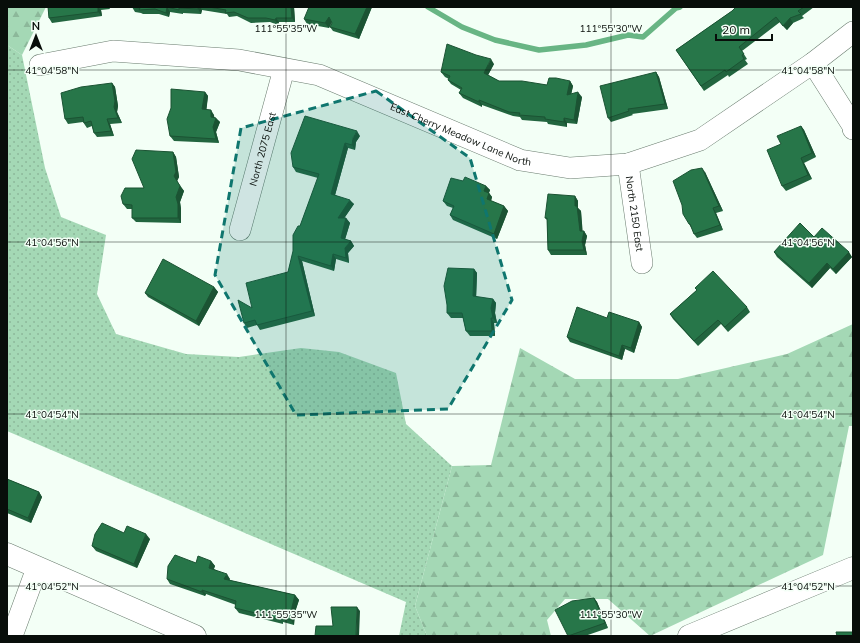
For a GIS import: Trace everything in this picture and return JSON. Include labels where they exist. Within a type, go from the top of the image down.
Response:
[{"type":"street","name":"East Cherry Meadow Lane North","points":[[40,65],[113,51],[239,60],[319,75],[520,160],[570,168],[628,164],[700,140],[813,63],[853,32]]},
{"type":"street","points":[[813,63],[853,126],[853,129]]},
{"type":"street","name":"North 2075 East","points":[[240,230],[284,69]]},
{"type":"street","name":"North 2150 East","points":[[628,164],[642,263]]},
{"type":"street","points":[[7,554],[195,636]]},
{"type":"street","points":[[12,636],[37,568]]},
{"type":"street","points":[[689,636],[853,568]]},
{"type":"highlighted area","points":[[376,91],[470,158],[512,300],[448,409],[296,415],[215,275],[241,128]]},
{"type":"green space","points":[[7,7],[46,7],[22,55],[7,45]]},
{"type":"green space","points":[[7,45],[22,55],[45,168],[61,217],[106,235],[97,294],[116,334],[186,354],[239,357],[301,348],[339,352],[396,373],[406,424],[452,466],[415,606],[427,636],[399,636],[406,602],[7,431]]},
{"type":"green space","points":[[853,324],[853,426],[849,426],[823,555],[650,636],[608,599],[565,599],[547,620],[551,636],[427,636],[415,606],[452,466],[491,465],[520,348],[575,379],[678,379],[787,354]]},
{"type":"building","points":[[48,7],[98,7],[98,12],[49,18]]},
{"type":"building","points":[[132,7],[167,7],[166,13],[155,9],[139,10],[140,8]]},
{"type":"building","points":[[167,7],[198,7],[198,9],[179,8],[179,10]]},
{"type":"building","points":[[209,7],[291,7],[292,18],[276,18],[275,20],[266,18],[248,18],[234,12],[225,13],[226,10]]},
{"type":"building","points":[[309,7],[367,7],[355,34],[330,27],[332,23],[329,17],[325,23],[304,19]]},
{"type":"building","points":[[736,7],[804,7],[798,11],[801,14],[790,18],[783,26],[776,17],[739,47],[744,54],[742,55],[744,59],[726,72],[725,70],[701,86],[676,50]]},
{"type":"building","points":[[447,44],[491,59],[484,73],[499,81],[522,81],[547,85],[549,78],[570,81],[567,95],[578,92],[574,120],[564,118],[564,122],[545,119],[545,117],[519,115],[520,113],[509,112],[479,100],[479,102],[459,93],[462,88],[448,80],[450,76],[441,72]]},
{"type":"building","points":[[656,72],[665,104],[628,109],[629,111],[608,118],[600,86]]},
{"type":"building","points":[[112,83],[115,101],[114,107],[118,118],[107,119],[111,131],[94,133],[91,121],[84,123],[83,117],[65,119],[61,93],[81,87]]},
{"type":"building","points":[[171,89],[205,92],[202,109],[211,110],[211,117],[216,118],[213,127],[216,139],[170,136],[167,119],[171,108]]},
{"type":"building","points":[[305,116],[357,131],[353,138],[352,145],[345,143],[331,194],[350,200],[338,218],[346,218],[341,238],[351,241],[345,248],[346,258],[333,254],[331,266],[298,256],[312,311],[257,325],[255,320],[244,323],[238,300],[252,308],[246,283],[288,272],[293,251],[293,235],[298,226],[300,226],[319,174],[293,167],[291,153]]},
{"type":"building","points":[[801,126],[812,153],[801,158],[808,175],[782,186],[767,150],[781,144],[777,136]]},
{"type":"building","points":[[136,150],[173,152],[176,172],[174,176],[180,186],[176,197],[178,204],[178,218],[132,218],[132,205],[123,204],[121,196],[125,188],[144,188],[132,159]]},
{"type":"building","points":[[702,168],[719,206],[713,208],[720,225],[694,234],[690,224],[683,214],[682,205],[673,181],[691,170]]},
{"type":"building","points":[[465,177],[486,186],[484,191],[489,193],[487,199],[504,206],[494,234],[450,215],[454,206],[443,201],[451,178],[463,181]]},
{"type":"building","points":[[548,194],[575,196],[575,206],[577,206],[580,231],[584,231],[582,241],[584,250],[548,250],[547,218],[545,218]]},
{"type":"building","points":[[800,223],[814,237],[822,228],[849,252],[833,269],[827,263],[809,283],[774,252]]},
{"type":"building","points":[[163,259],[214,287],[196,321],[145,293]]},
{"type":"building","points":[[448,268],[474,269],[473,296],[493,299],[491,308],[493,318],[491,318],[492,331],[466,331],[462,313],[447,313],[444,286]]},
{"type":"building","points":[[713,271],[747,307],[725,327],[718,320],[694,341],[670,314],[697,290],[695,288]]},
{"type":"building","points":[[577,307],[607,318],[609,312],[639,322],[631,348],[622,345],[619,356],[567,337]]},
{"type":"building","points":[[7,479],[39,492],[28,518],[7,509]]},
{"type":"building","points":[[102,523],[124,533],[127,526],[146,534],[134,564],[92,546],[95,534]]},
{"type":"building","points":[[175,555],[196,563],[198,556],[211,561],[209,568],[227,574],[224,579],[295,595],[291,620],[280,619],[235,608],[236,601],[202,590],[202,592],[167,579],[168,566]]},
{"type":"building","points":[[594,598],[605,623],[568,636],[555,610],[572,601]]},
{"type":"building","points":[[331,607],[357,607],[356,636],[315,636],[316,626],[333,626]]},
{"type":"building","points":[[836,632],[853,632],[853,636],[837,636]]},
{"type":"waterway","points":[[428,7],[462,27],[495,40],[539,50],[586,45],[628,35],[643,37],[676,8],[680,7]]}]
